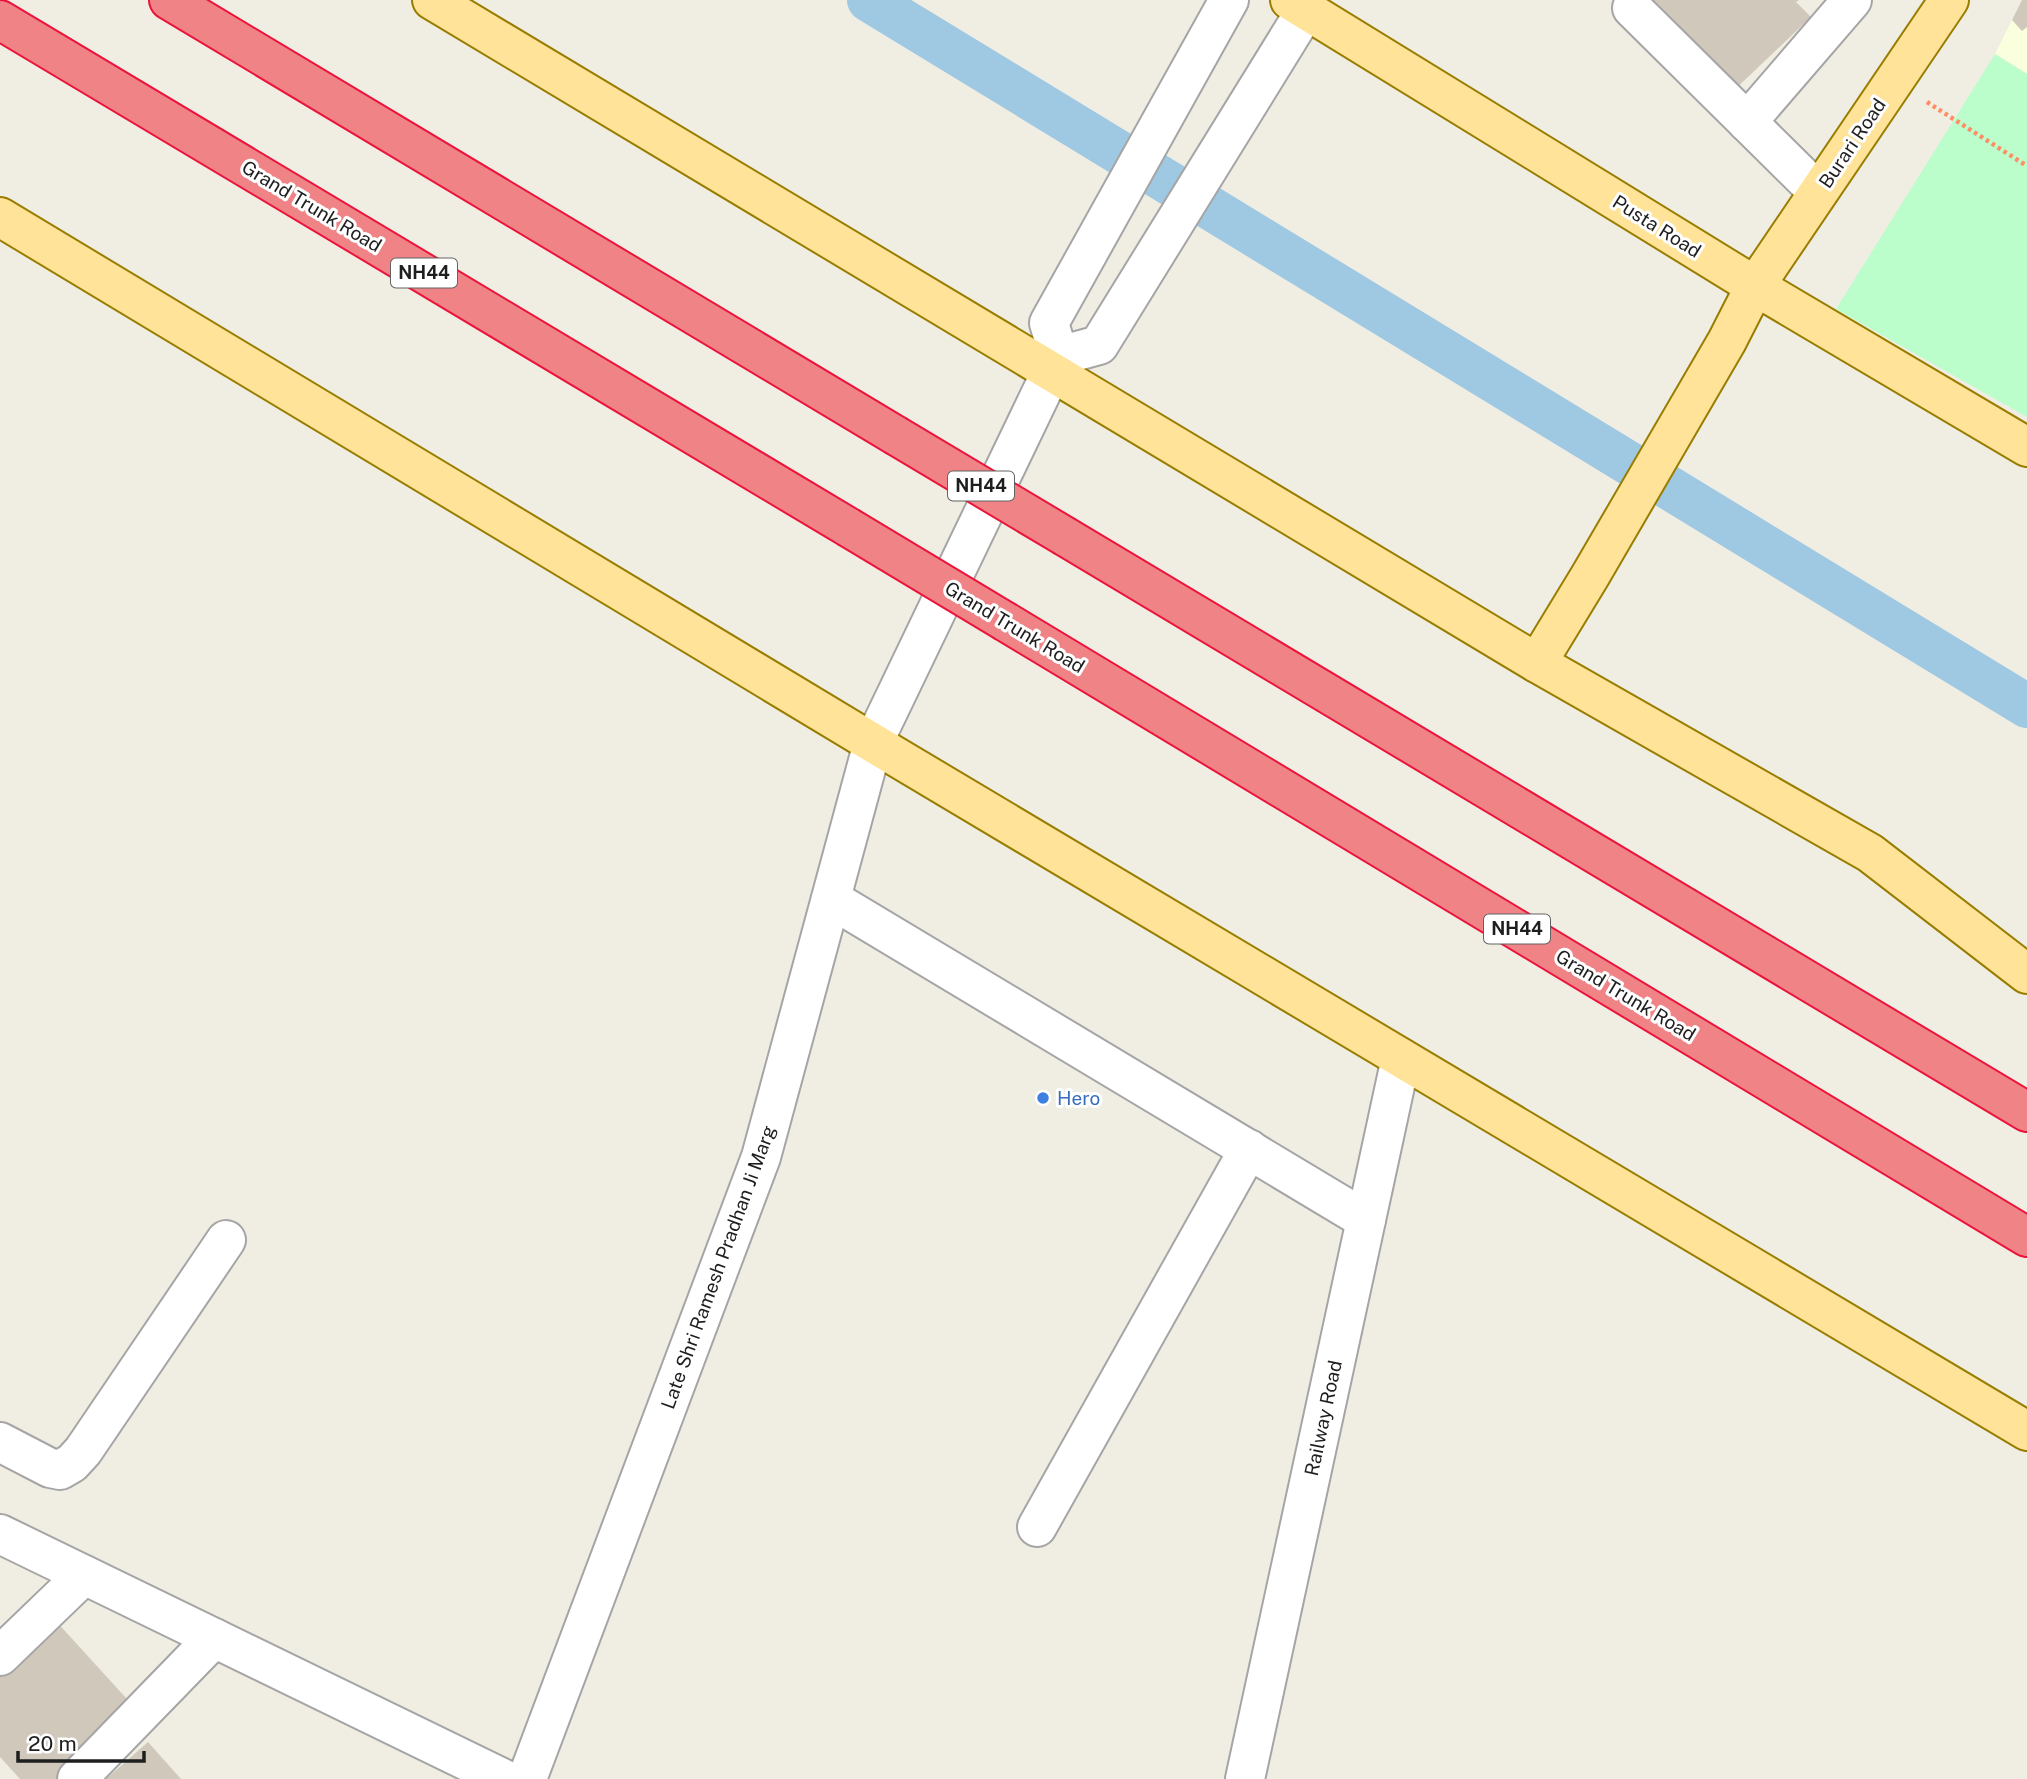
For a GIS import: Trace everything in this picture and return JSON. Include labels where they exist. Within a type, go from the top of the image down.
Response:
[{"type":"highway","name":"NH44","points":[[169,0],[2027,1112]]},
{"type":"highway","name":"Grand Trunk Road","points":[[0,20],[1006,621],[2027,1237]]},
{"type":"main road","points":[[432,0],[1055,363],[1536,663],[1870,853],[2027,974]]},
{"type":"main road","name":"Burari Road","points":[[1536,663],[1727,341],[1755,286],[1949,0]]},
{"type":"main road","name":"Pusta Road","points":[[1298,5],[1755,286],[2027,447]]},
{"type":"main road","points":[[0,217],[873,743],[2027,1432]]},
{"type":"street","points":[[1229,0],[1049,323],[1055,363],[1099,345],[1298,5]]},
{"type":"street","points":[[1746,122],[1852,0]]},
{"type":"street","points":[[1632,8],[1818,192]]},
{"type":"street","name":"Late Shri Ramesh Pradhan Ji Marg","points":[[527,1779],[761,1157],[873,743],[1055,363]]},
{"type":"street","points":[[831,900],[1366,1220]]},
{"type":"street","name":"Railway Road","points":[[1245,1779],[1401,1058]]},
{"type":"street","points":[[1037,1527],[1249,1149]]},
{"type":"street","points":[[0,1442],[50,1468],[60,1470],[72,1462],[83,1451],[226,1240]]},
{"type":"street","points":[[0,1534],[504,1779]]},
{"type":"street","points":[[0,1656],[84,1575]]},
{"type":"street","points":[[77,1779],[214,1638]]},
{"type":"path","points":[[1894,80],[2027,166]]},
{"type":"shaded area","points":[[2022,0],[2027,0],[2027,74],[1995,54]]},
{"type":"green space","points":[[1995,54],[2027,74],[2027,417],[1836,309]]},
{"type":"building","points":[[1638,0],[1799,0],[1796,2],[1811,17],[1729,95]]},
{"type":"building","points":[[2022,0],[2027,0],[2027,27],[2022,31],[2012,20]]},
{"type":"building","points":[[54,1619],[137,1710],[62,1779],[20,1779],[0,1757],[0,1668]]},
{"type":"building","points":[[148,1742],[181,1779],[106,1779]]},
{"type":"waterway","points":[[869,0],[2027,706]]},
{"type":"place","name":"Hero","points":[[1043,1098]]}]
